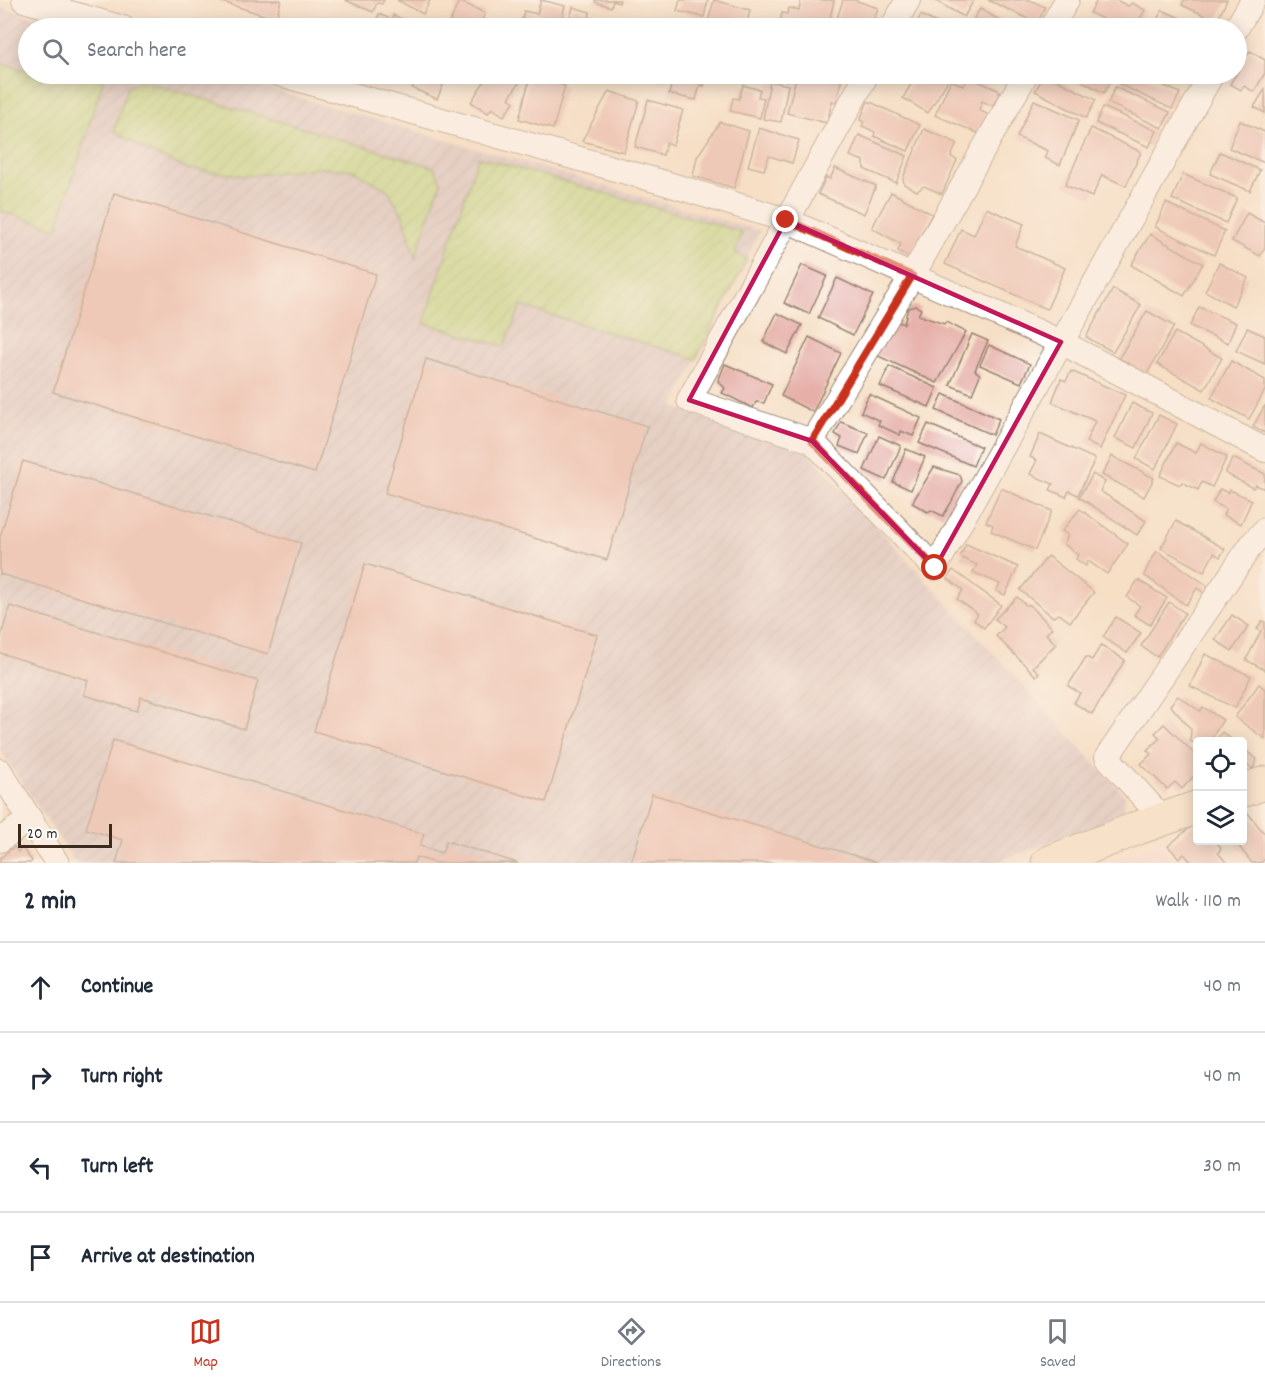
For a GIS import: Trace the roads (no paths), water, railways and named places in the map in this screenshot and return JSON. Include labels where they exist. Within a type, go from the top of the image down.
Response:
[{"type":"street","points":[[24,0],[88,18]]},
{"type":"street","points":[[898,18],[908,0]]},
{"type":"street","points":[[1057,18],[1067,0]]},
{"type":"street","points":[[1242,18],[1253,0]]},
{"type":"street","points":[[314,84],[654,180],[786,220],[1061,342],[1265,450]]},
{"type":"street","points":[[861,84],[689,400],[812,441],[935,568],[1206,84]]},
{"type":"street","points":[[812,441],[912,276],[1020,84]]},
{"type":"street","points":[[1163,819],[1107,757],[1252,544],[1265,530]]},
{"type":"street","points":[[0,771],[57,863]]},
{"type":"street","points":[[1245,791],[1265,783]]},
{"type":"street","points":[[1048,863],[1193,808]]},
{"type":"street","points":[[0,840],[30,819]]}]
